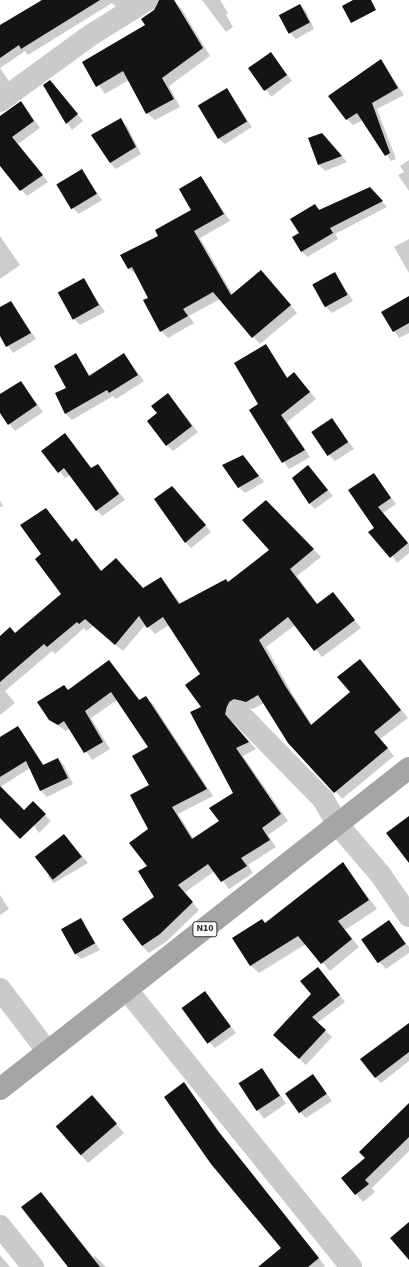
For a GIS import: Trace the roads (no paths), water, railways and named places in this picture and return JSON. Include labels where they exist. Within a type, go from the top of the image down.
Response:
[{"type":"main road","name":"N10","points":[[0,1089],[409,768]]},
{"type":"street","points":[[0,101],[91,35],[147,0]]},
{"type":"street","points":[[237,711],[324,800],[338,824],[380,874],[409,916]]},
{"type":"street","points":[[0,989],[48,1052]]},
{"type":"street","points":[[127,990],[351,1267]]},
{"type":"street","points":[[0,1226],[33,1267]]}]
